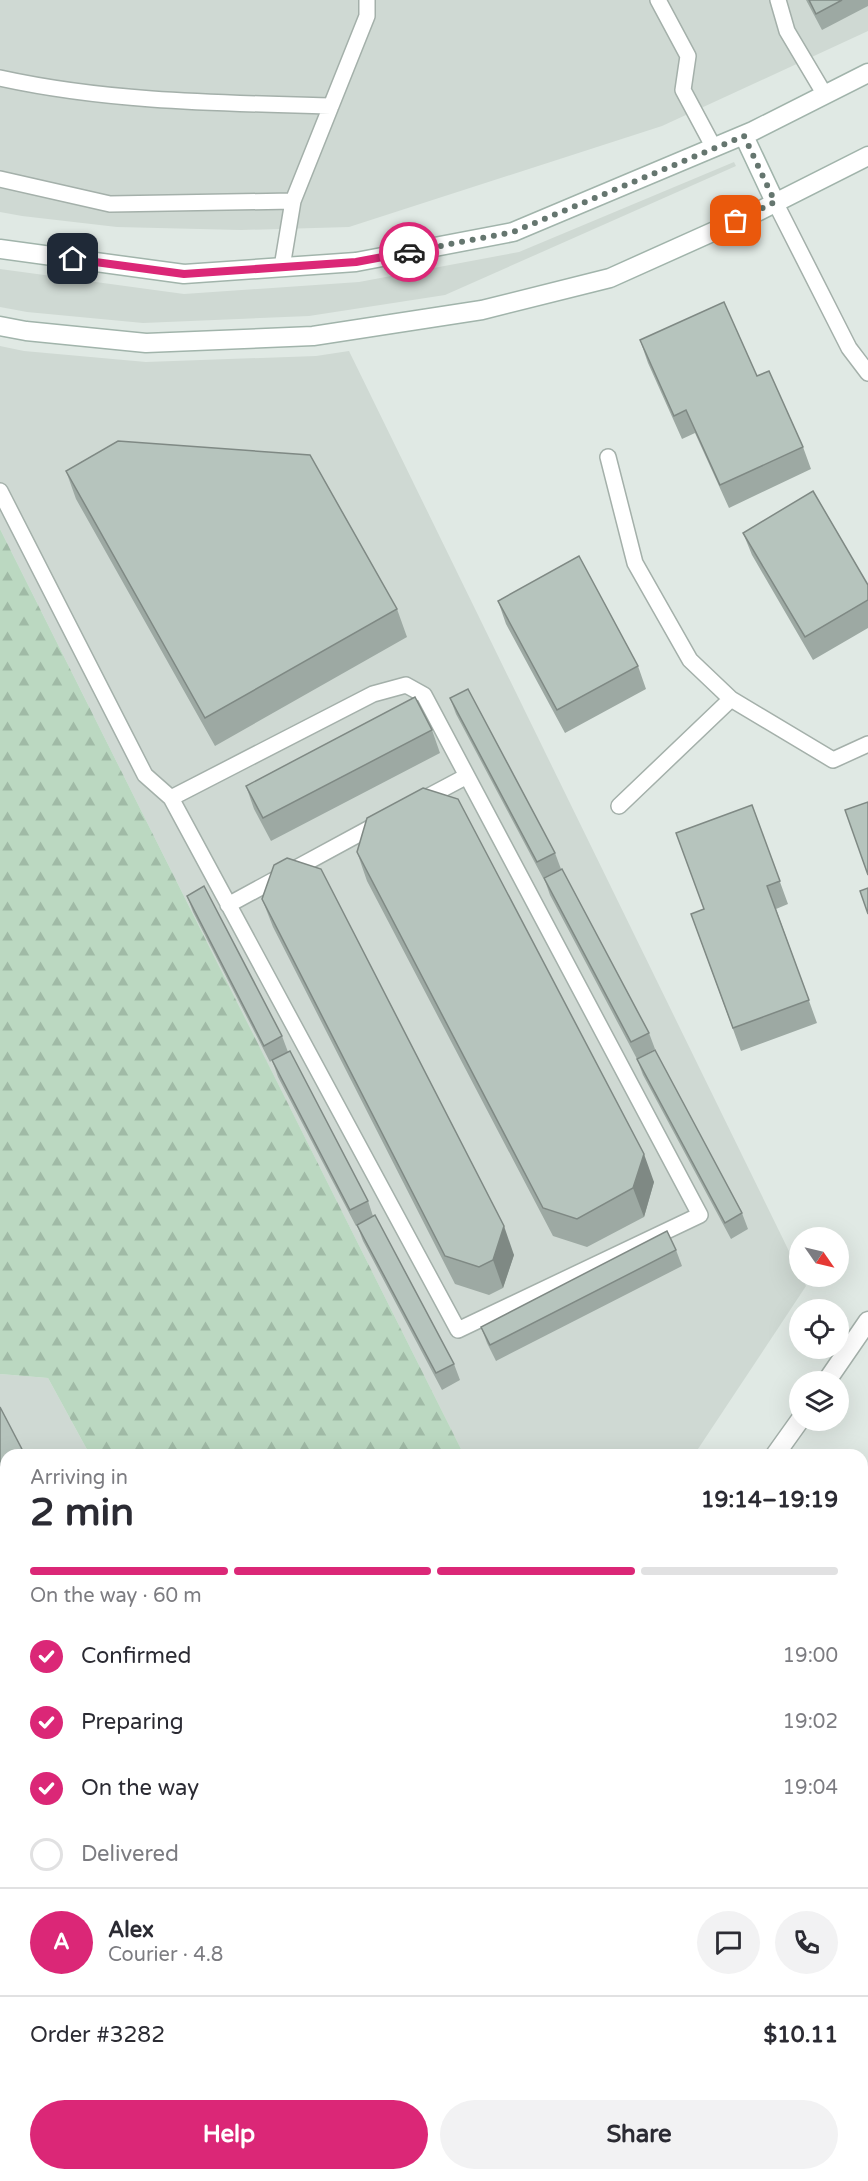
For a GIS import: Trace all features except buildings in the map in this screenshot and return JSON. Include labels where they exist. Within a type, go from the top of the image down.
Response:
[{"type":"main road","points":[[0,249],[184,274],[356,262],[513,232],[744,136],[868,74]]},
{"type":"main road","points":[[744,136],[775,202]]},
{"type":"main road","points":[[0,326],[26,331],[146,343],[313,336],[482,310],[610,278],[775,202],[868,156]]},
{"type":"main road","points":[[834,1371],[868,1321]]},
{"type":"main road","points":[[779,1449],[792,1431]]},
{"type":"lane","points":[[282,267],[293,201],[367,16],[367,0]]},
{"type":"lane","points":[[658,0],[688,56],[683,90],[714,148]]},
{"type":"lane","points":[[778,0],[787,31],[825,95]]},
{"type":"lane","points":[[0,78],[127,98],[183,102],[331,106]]},
{"type":"lane","points":[[0,179],[110,204],[293,201]]},
{"type":"lane","points":[[775,202],[849,348],[868,373]]},
{"type":"lane","points":[[608,457],[635,563],[690,660],[731,699],[834,760],[868,744]]},
{"type":"lane","points":[[0,491],[145,775],[171,798],[458,1330],[700,1215],[424,694],[406,685],[373,694],[171,798]]},
{"type":"lane","points":[[619,806],[731,699]]},
{"type":"lane","points":[[228,905],[466,776]]},
{"type":"shaded area","points":[[0,0],[868,0],[868,31],[662,126],[349,227],[241,230],[117,227],[0,212]]},
{"type":"shaded area","points":[[734,162],[736,166],[445,295],[309,316],[143,323],[27,312],[0,307],[0,269],[184,294],[359,282],[519,252]]},
{"type":"shaded area","points":[[0,346],[24,351],[146,362],[316,356],[349,351],[789,1251],[789,1287],[805,1287],[797,1299],[789,1299],[789,1312],[698,1449],[461,1449],[0,529]]},
{"type":"shaded area","points":[[0,1374],[48,1378],[87,1449],[0,1449]]},
{"type":"green space","points":[[0,529],[461,1449],[87,1449],[48,1378],[0,1374]]},
{"type":"way so far","points":[[409,252],[513,232],[744,136],[775,202],[736,221]]},
{"type":"route","points":[[73,259],[184,274],[356,262],[409,252]]}]
